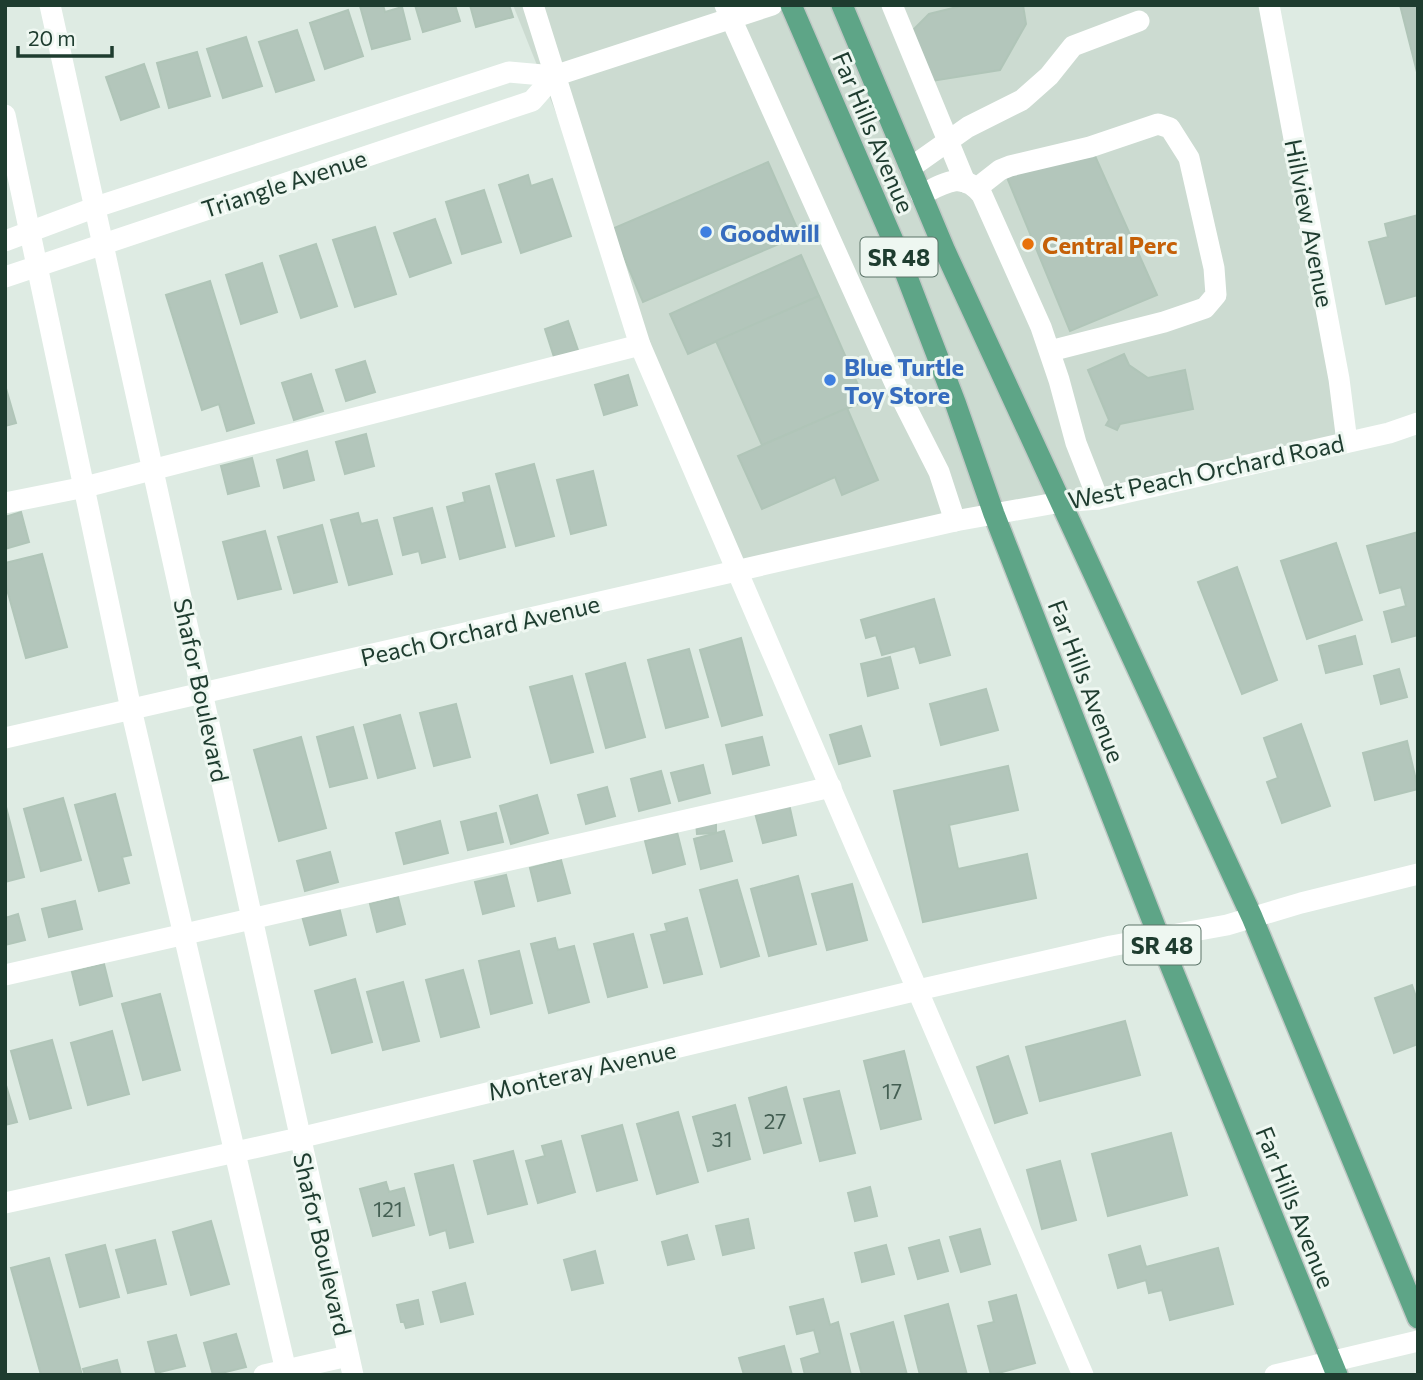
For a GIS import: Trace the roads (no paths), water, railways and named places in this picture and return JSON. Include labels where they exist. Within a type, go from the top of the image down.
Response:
[{"type":"main road","name":"Far Hills Avenue","points":[[791,5],[894,243],[955,402],[994,514],[1159,937],[1334,1368]]},
{"type":"main road","name":"Far Hills Avenue","points":[[842,5],[921,195],[1252,917],[1418,1318]]},
{"type":"street","name":"Shafor Boulevard","points":[[50,5],[350,1365]]},
{"type":"street","points":[[533,5],[640,345],[1083,1375]]},
{"type":"street","name":"Triangle Avenue","points":[[5,241],[96,207],[509,72],[554,76],[728,12],[772,5]]},
{"type":"street","points":[[892,5],[948,141],[971,185],[1002,234],[1050,351],[1076,443],[1098,499]]},
{"type":"street","name":"Hillview Avenue","points":[[1269,5],[1339,379],[1347,442]]},
{"type":"street","points":[[728,12],[902,399],[939,472],[955,520]]},
{"type":"street","points":[[910,168],[968,127],[1022,100],[1049,76],[1073,46],[1139,21]]},
{"type":"street","name":"Triangle Avenue","points":[[5,278],[532,101],[554,76]]},
{"type":"street","points":[[5,115],[131,709],[286,1372]]},
{"type":"street","points":[[921,195],[948,181],[971,185],[1010,166],[1090,147],[1158,124],[1170,128],[1189,158],[1214,268],[1216,295],[1205,307],[1164,322],[1050,351]]},
{"type":"street","points":[[5,503],[85,487],[640,345]]},
{"type":"street","name":"West Peach Orchard Road","points":[[955,520],[1061,502],[1098,499],[1389,433],[1418,424]]},
{"type":"street","name":"Peach Orchard Avenue","points":[[5,738],[955,520]]},
{"type":"street","points":[[5,975],[831,787]]},
{"type":"street","name":"Monteray Avenue","points":[[5,1203],[299,1138],[918,990],[1159,937],[1227,925],[1418,874]]},
{"type":"street","points":[[1275,1375],[1334,1368],[1418,1340]]},
{"type":"street","points":[[264,1375],[350,1365]]},
{"type":"place","name":"Goodwill","points":[[706,232]]},
{"type":"place","name":"Central Perc","points":[[1028,244]]},
{"type":"place","name":"Blue Turtle Toy Store","points":[[830,380]]}]
